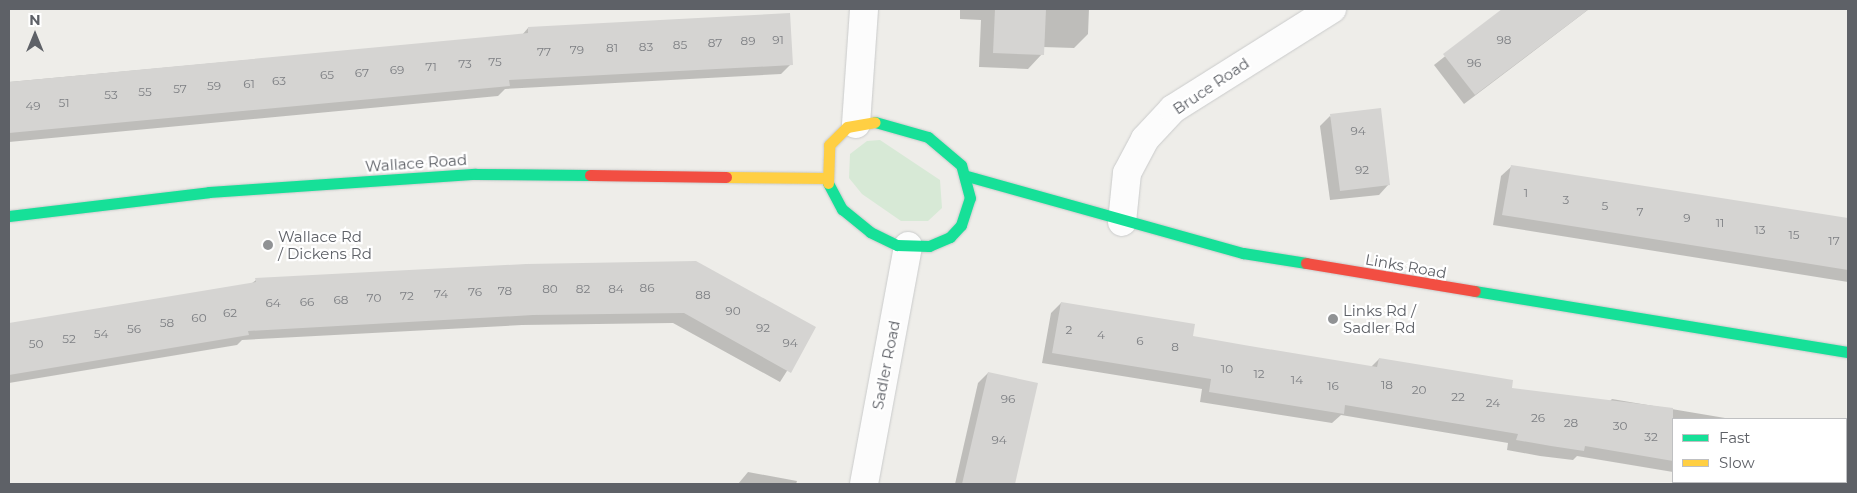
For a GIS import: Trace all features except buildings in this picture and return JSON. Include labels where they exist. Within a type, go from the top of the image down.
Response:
[{"type":"street","points":[[856,124],[864,9]]},
{"type":"street","name":"Bruce Road","points":[[1122,222],[1127,173],[1145,139],[1173,109],[1332,9]]},
{"type":"street","points":[[875,122],[928,137],[948,152],[967,176],[970,198],[961,225],[939,243],[908,246],[883,239],[856,222],[842,209],[826,178],[829,145],[835,134],[856,124],[875,122]]},
{"type":"street","name":"Wallace Road","points":[[9,216],[209,192],[475,174],[826,178]]},
{"type":"street","name":"Links Road","points":[[967,176],[1122,222],[1243,254],[1848,352]]},
{"type":"street","name":"Sadler Road","points":[[864,484],[908,246]]},
{"type":"green space","points":[[880,140],[940,180],[942,208],[928,221],[901,221],[862,194],[849,178],[850,154],[867,141]]},
{"type":"traffic: fast","points":[[828,183],[842,209],[870,232],[897,245],[929,246],[950,237],[961,225],[970,198],[961,165],[928,137],[875,122]]},
{"type":"traffic: fast","points":[[9,216],[209,192],[475,174],[590,175]]},
{"type":"traffic: fast","points":[[967,176],[1243,253],[1306,263]]},
{"type":"traffic: fast","points":[[1475,291],[1848,352]]},
{"type":"traffic: slow","points":[[828,183],[829,145],[847,127],[875,122]]},
{"type":"traffic: slow","points":[[726,177],[826,178]]},
{"type":"traffic: jam","points":[[590,175],[726,177]]},
{"type":"traffic: jam","points":[[1306,263],[1475,291]]},
{"type":"place","name":"Wallace Rd / Dickens Rd","points":[[268,245]]},
{"type":"place","name":"Links Rd / Sadler Rd","points":[[1333,319]]}]
